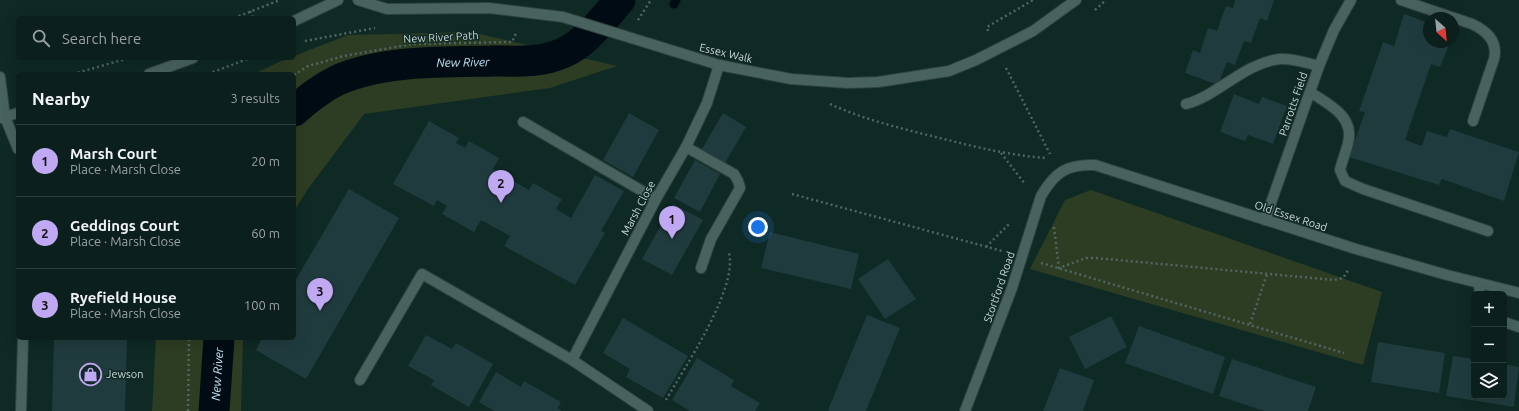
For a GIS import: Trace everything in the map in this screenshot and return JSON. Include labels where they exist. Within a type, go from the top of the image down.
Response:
[{"type":"street","points":[[296,20],[338,0]]},
{"type":"street","name":"Essex Walk","points":[[358,0],[387,9],[490,4],[524,12],[572,20],[620,34],[688,57],[719,65],[790,79],[848,83],[878,82],[919,77],[949,71],[998,50],[1033,31],[1076,0]]},
{"type":"street","name":"Parrotts Field","points":[[1265,220],[1319,66],[1334,30],[1351,0]]},
{"type":"street","points":[[1401,0],[1481,28],[1494,43],[1496,51],[1494,60],[1473,121]]},
{"type":"street","points":[[154,72],[188,60]]},
{"type":"street","points":[[1186,104],[1212,94],[1238,76],[1267,62],[1288,60],[1319,66]]},
{"type":"street","name":"Marsh Close","points":[[572,360],[656,199],[686,147],[707,103],[719,65]]},
{"type":"street","points":[[0,77],[2,118],[16,145]]},
{"type":"street","points":[[1310,92],[1338,110],[1345,118],[1349,141],[1340,170],[1345,180],[1363,188],[1488,231]]},
{"type":"street","points":[[2,118],[16,114]]},
{"type":"street","points":[[523,122],[656,199]]},
{"type":"street","points":[[686,147],[734,174],[740,188],[737,196],[714,233],[701,268]]},
{"type":"street","name":"Old Essex Road","points":[[1058,173],[1069,167],[1082,164],[1096,164],[1356,249],[1479,284],[1519,293]]},
{"type":"street","name":"Stortford Road","points":[[965,411],[990,349],[1022,257],[1041,196],[1048,184],[1058,173]]},
{"type":"street","points":[[360,380],[422,274],[572,360],[648,411]]},
{"type":"street","points":[[1479,284],[1480,291]]},
{"type":"street","points":[[1507,323],[1519,326]]},
{"type":"street","points":[[21,411],[23,340]]},
{"type":"path","points":[[239,16],[280,0]]},
{"type":"path","points":[[991,36],[986,27],[1033,0]]},
{"type":"path","points":[[250,11],[252,16]]},
{"type":"path","name":"New River Path","points":[[296,74],[308,66],[344,56],[413,44],[512,42],[524,12]]},
{"type":"path","points":[[80,72],[122,60]]},
{"type":"path","points":[[212,72],[245,60]]},
{"type":"path","points":[[824,101],[868,119],[905,130],[1001,153],[1052,159],[1005,65]]},
{"type":"path","points":[[1001,153],[1021,177],[1038,206]]},
{"type":"path","points":[[792,194],[1022,257],[1344,353]]},
{"type":"path","points":[[986,247],[1014,219]]},
{"type":"path","points":[[1054,221],[1059,268]]},
{"type":"path","points":[[663,404],[711,322],[728,280],[731,261],[729,252],[714,233]]},
{"type":"path","points":[[1059,268],[1086,258],[1096,258],[1334,280],[1343,278],[1348,273],[1356,249]]},
{"type":"path","points":[[1250,324],[1267,274]]},
{"type":"path","points":[[188,411],[189,340]]},
{"type":"green space","points":[[471,32],[617,66],[550,88],[364,114],[308,189],[296,208],[296,72],[258,72],[281,61],[296,60],[296,55],[348,35]]},
{"type":"green space","points":[[1091,190],[1382,292],[1363,365],[1030,269],[1065,200]]},
{"type":"green space","points":[[156,340],[243,340],[241,411],[152,411]]},
{"type":"building","points":[[1235,0],[1274,0],[1267,21],[1260,18],[1251,43],[1244,41],[1235,65],[1227,62],[1218,85],[1185,73],[1193,50],[1200,53],[1208,28],[1217,31],[1226,6],[1233,8]]},
{"type":"building","points":[[1404,14],[1423,21],[1423,48],[1448,48],[1440,67],[1431,64],[1405,140],[1422,146],[1427,131],[1447,137],[1450,129],[1519,152],[1504,201],[1442,179],[1439,185],[1349,157],[1365,112],[1359,111],[1383,42],[1394,46]]},
{"type":"building","points":[[1234,94],[1259,104],[1262,97],[1287,106],[1273,144],[1248,135],[1245,141],[1220,132]]},
{"type":"building","points":[[629,113],[659,130],[633,177],[603,160]]},
{"type":"building","points":[[723,113],[746,127],[725,163],[702,149]]},
{"type":"building","points":[[429,121],[459,138],[456,143],[465,148],[469,141],[499,158],[493,169],[529,190],[533,183],[562,199],[556,209],[571,218],[595,175],[624,191],[601,231],[605,233],[575,285],[504,246],[510,236],[481,220],[474,232],[442,214],[447,206],[437,200],[434,206],[393,184]]},
{"type":"building","points":[[695,160],[720,174],[700,212],[674,198]]},
{"type":"building","points":[[349,189],[399,218],[306,379],[256,350],[261,340],[296,340],[296,280]]},
{"type":"building","points":[[673,204],[703,220],[672,275],[642,259]]},
{"type":"building","points":[[770,232],[859,254],[851,289],[761,268]]},
{"type":"building","points":[[888,259],[916,299],[885,319],[858,279]]},
{"type":"building","points":[[867,315],[900,328],[866,411],[830,411],[828,410]]},
{"type":"building","points":[[1111,316],[1127,347],[1085,369],[1069,337]]},
{"type":"building","points":[[623,318],[688,356],[663,398],[626,377],[630,369],[603,353]]},
{"type":"building","points":[[1139,326],[1225,357],[1213,394],[1125,363]]},
{"type":"building","points":[[426,335],[452,349],[456,343],[493,364],[469,407],[431,385],[434,380],[408,366]]},
{"type":"building","name":"Jewson","points":[[54,340],[127,340],[125,411],[52,411]]},
{"type":"building","points":[[1378,342],[1445,353],[1439,393],[1371,382]]},
{"type":"building","points":[[1453,356],[1471,359],[1471,399],[1507,399],[1507,365],[1519,367],[1514,407],[1446,396]]},
{"type":"building","points":[[697,358],[734,380],[731,386],[760,403],[755,411],[690,411],[672,400]]},
{"type":"building","points":[[1232,359],[1316,387],[1308,411],[1264,411],[1219,396]]},
{"type":"building","points":[[1060,368],[1094,380],[1083,411],[1043,411]]},
{"type":"building","points":[[496,372],[521,387],[524,381],[561,402],[558,408],[562,411],[494,411],[479,402]]},
{"type":"waterway","name":"New River","points":[[296,109],[332,83],[356,73],[375,69],[415,63],[529,61],[555,56],[571,49],[587,37],[620,0]]},
{"type":"waterway","points":[[674,4],[676,0]]},
{"type":"waterway","name":"New River","points":[[214,411],[219,340]]},
{"type":"place","name":"Geddings Court","points":[[501,203]]},
{"type":"place","name":"Marsh Court","points":[[672,239]]},
{"type":"place","name":"Ryefield House","points":[[320,311]]},
{"type":"place","name":"Jewson","points":[[90,374]]}]
